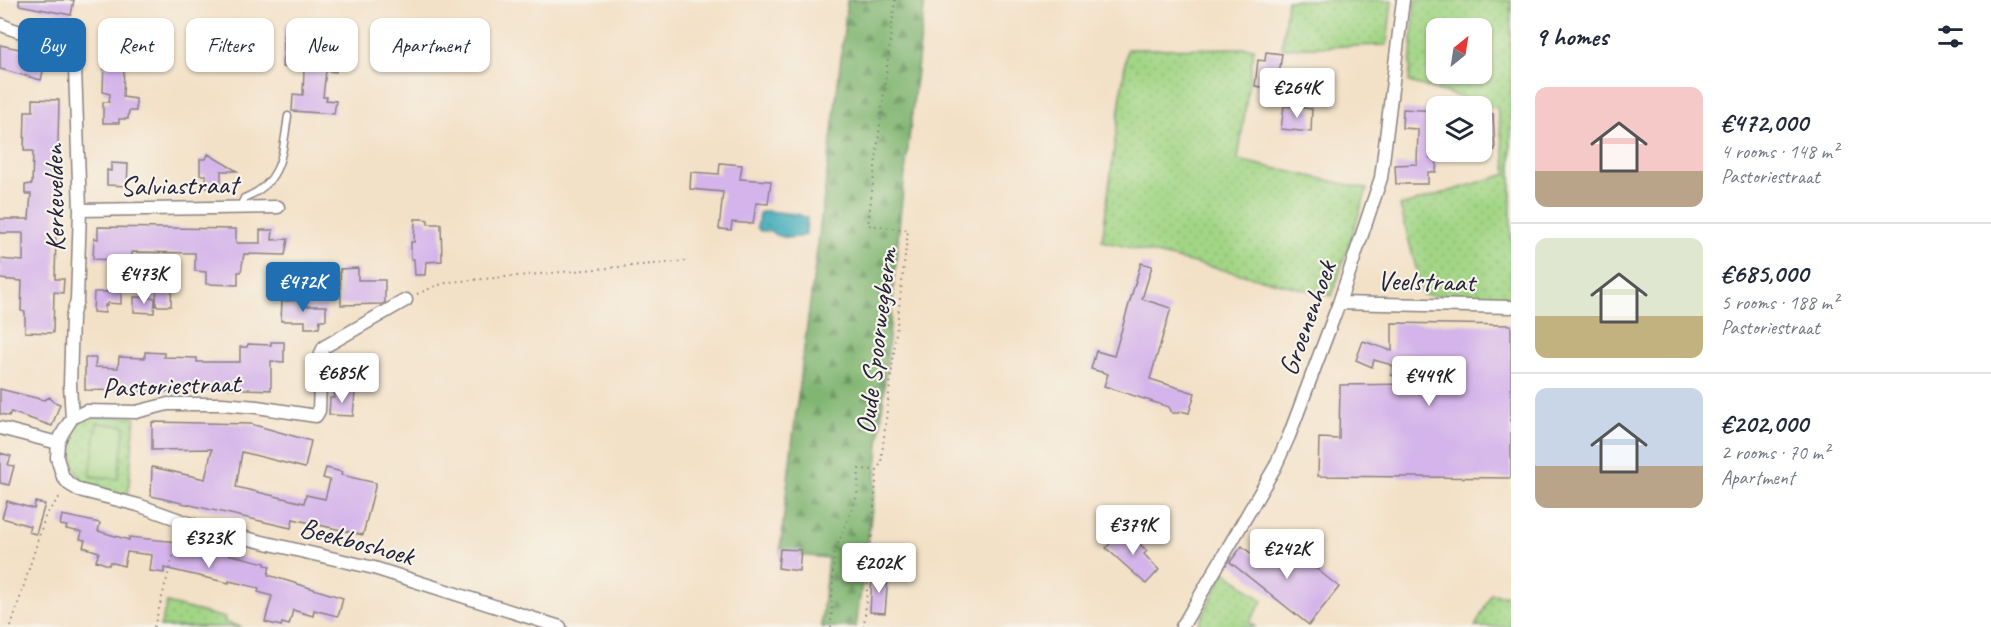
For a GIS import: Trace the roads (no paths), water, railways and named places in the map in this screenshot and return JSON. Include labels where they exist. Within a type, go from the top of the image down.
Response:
[{"type":"street","name":"Groenenhoek","points":[[1182,627],[1275,467],[1339,303],[1381,178],[1403,0]]},
{"type":"street","name":"Kerkevelden","points":[[0,24],[10,29],[38,35],[57,44],[67,53],[75,68],[80,210],[77,300],[72,317],[70,385],[72,418]]},
{"type":"street","name":"Salviastraat","points":[[80,210],[278,207]]},
{"type":"street","name":"Pastoriestraat","points":[[58,443],[72,418],[86,411],[136,412],[168,404],[222,404],[316,416],[319,411],[321,353],[324,347],[406,300]]},
{"type":"street","name":"Veelstraat","points":[[1339,303],[1511,307]]},
{"type":"street","points":[[0,428],[58,443]]},
{"type":"street","name":"Beekboshoek","points":[[58,443],[57,458],[63,477],[69,484],[88,493],[138,505],[202,528],[374,568],[560,627]]},
{"type":"lane","points":[[239,208],[244,198],[260,191],[274,176],[281,160],[288,116]]},
{"type":"water","points":[[766,211],[798,214],[807,218],[806,235],[786,237],[769,231],[760,231],[757,227],[759,213]]}]
